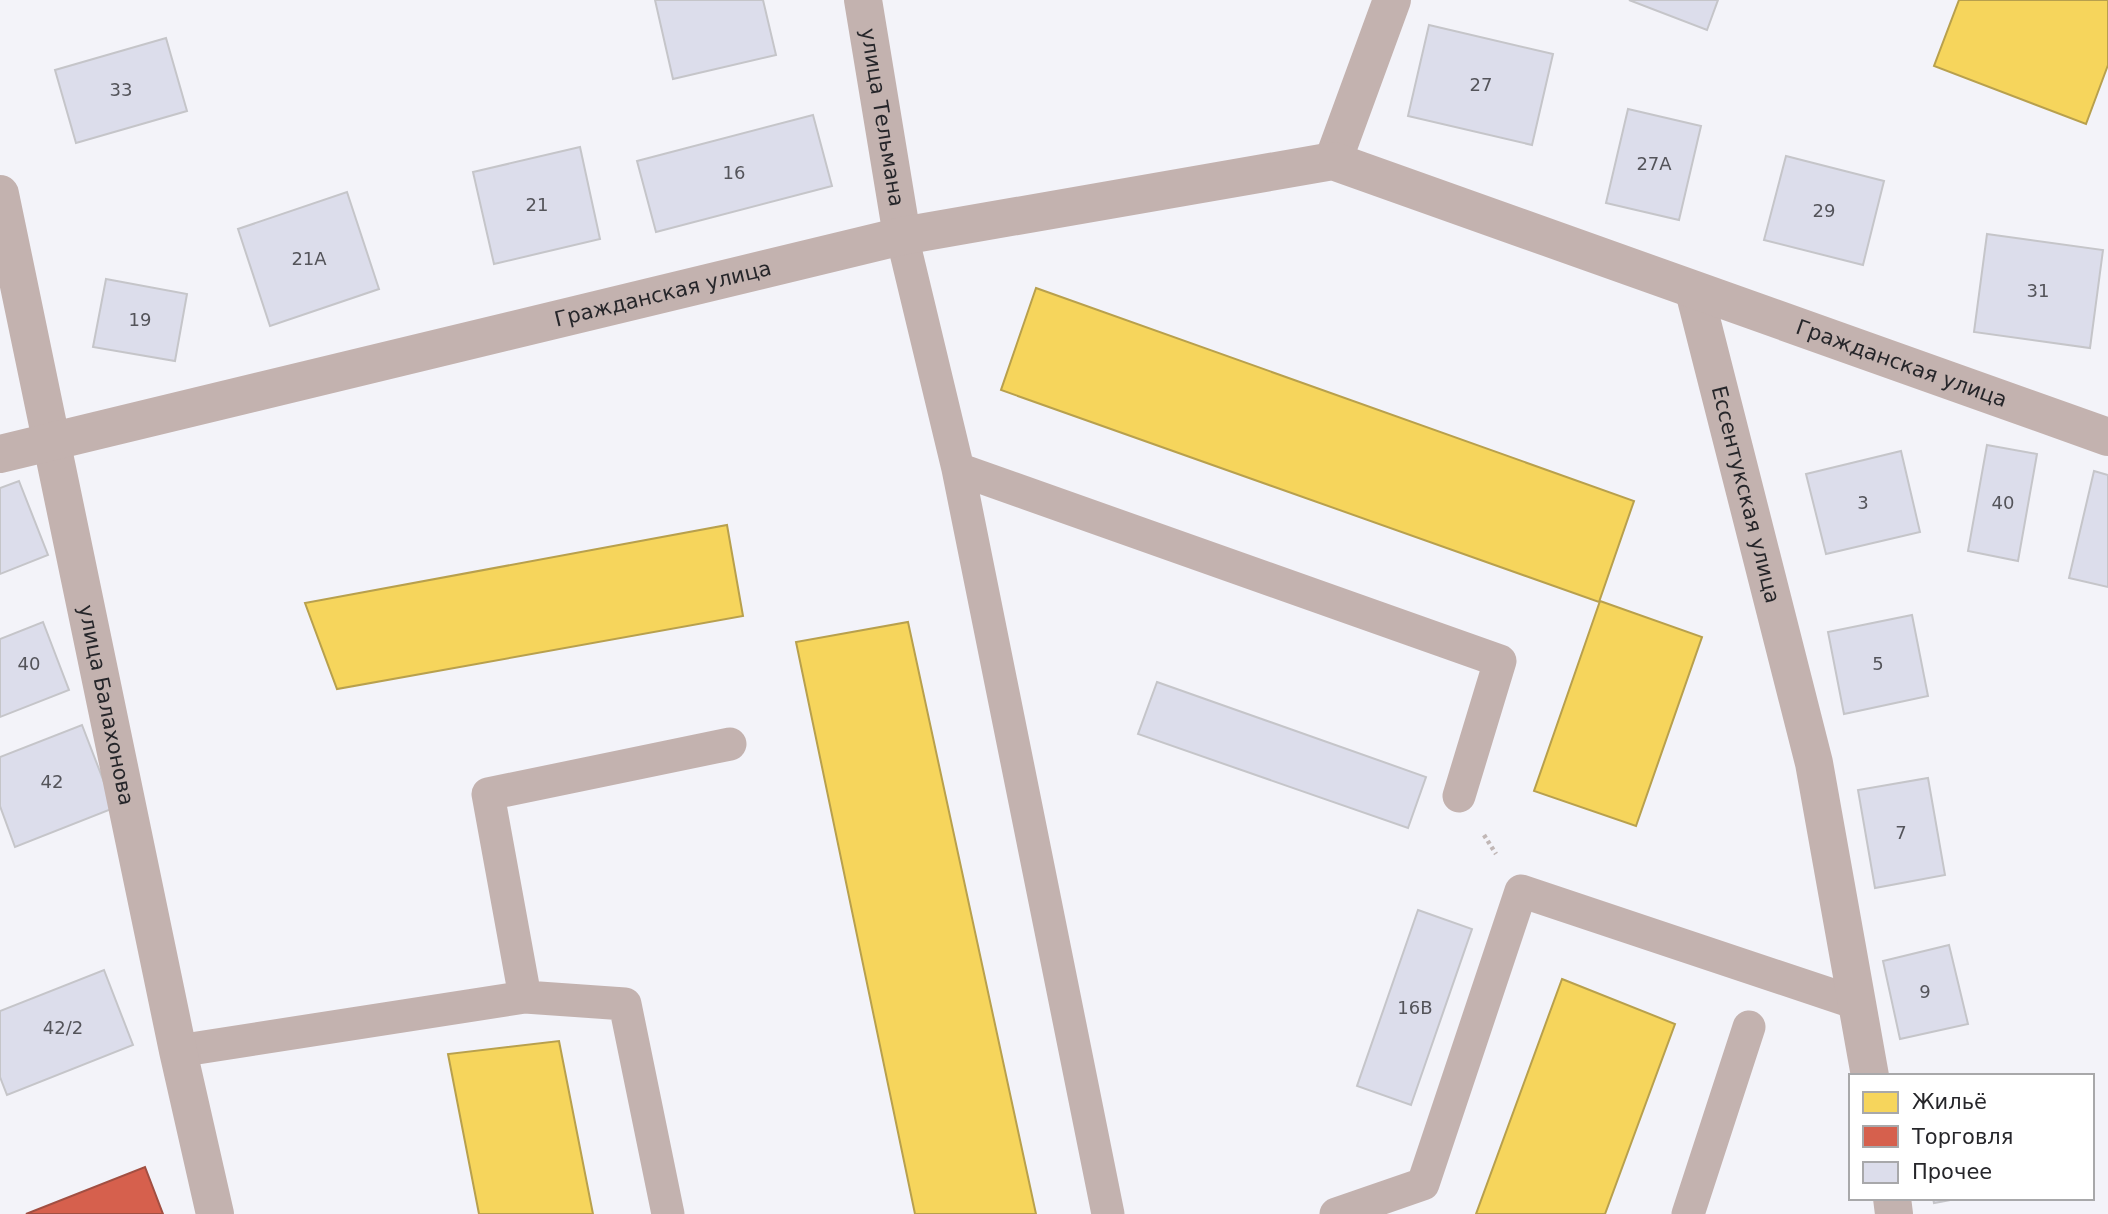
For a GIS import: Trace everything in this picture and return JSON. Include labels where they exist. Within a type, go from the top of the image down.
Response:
[{"type":"street","name":"улица Тельмана","points":[[863,0],[902,236]]},
{"type":"street","points":[[1392,0],[1333,161],[1694,291]]},
{"type":"street","name":"Гражданская улица","points":[[0,454],[902,236],[1333,161]]},
{"type":"street","name":"улица Балахонова","points":[[0,194],[178,1051],[215,1214]]},
{"type":"street","name":"Гражданская улица","points":[[1694,291],[2108,437]]},
{"type":"street","name":"Ессентукская улица","points":[[1694,291],[1814,763],[1870,1074]]},
{"type":"lane","points":[[902,236],[958,469],[1108,1214]]},
{"type":"lane","points":[[958,469],[1500,661],[1459,796]]},
{"type":"lane","points":[[525,997],[488,794],[730,744]]},
{"type":"lane","points":[[1336,1214],[1423,1184],[1521,891],[1856,1003]]},
{"type":"lane","points":[[178,1051],[525,997],[625,1004],[668,1214]]},
{"type":"lane","points":[[1688,1214],[1749,1027]]},
{"type":"path","points":[[1459,796],[1521,891]]},
{"type":"building: Жильё","points":[[1959,0],[2108,0],[2108,65],[2086,124],[1934,66]]},
{"type":"building: Жильё","points":[[1036,288],[1634,501],[1599,602],[1001,390]]},
{"type":"building: Жильё","points":[[727,525],[743,616],[337,689],[305,603]]},
{"type":"building: Жильё","points":[[1600,601],[1702,637],[1636,826],[1534,791]]},
{"type":"building: Жильё","points":[[908,622],[1036,1214],[915,1214],[796,642]]},
{"type":"building: Жильё","points":[[1562,979],[1675,1024],[1605,1214],[1476,1214]]},
{"type":"building: Жильё","points":[[559,1041],[593,1214],[479,1214],[448,1054]]},
{"type":"building: Торговля","points":[[145,1167],[163,1214],[26,1214]]},
{"type":"building: Прочее","points":[[655,0],[763,0],[776,55],[673,79]]},
{"type":"building: Прочее","points":[[1629,0],[1718,0],[1707,30]]},
{"type":"building: Прочее","points":[[1429,25],[1553,54],[1532,145],[1408,116]]},
{"type":"building: Прочее","points":[[166,38],[187,111],[76,143],[55,70]]},
{"type":"building: Прочее","points":[[1628,109],[1701,126],[1679,220],[1606,203]]},
{"type":"building: Прочее","points":[[813,115],[832,186],[656,232],[637,161]]},
{"type":"building: Прочее","points":[[580,147],[600,239],[494,264],[473,172]]},
{"type":"building: Прочее","points":[[1786,156],[1884,181],[1863,265],[1764,240]]},
{"type":"building: Прочее","points":[[347,192],[379,289],[270,326],[238,229]]},
{"type":"building: Прочее","points":[[1987,234],[2103,250],[2090,348],[1974,332]]},
{"type":"building: Прочее","points":[[106,279],[187,294],[175,361],[93,347]]},
{"type":"building: Прочее","points":[[1987,445],[2037,454],[2018,561],[1968,551]]},
{"type":"building: Прочее","points":[[1901,451],[1920,532],[1826,554],[1806,474]]},
{"type":"building: Прочее","points":[[2094,471],[2108,475],[2108,587],[2069,578]]},
{"type":"building: Прочее","points":[[19,481],[48,555],[0,574],[0,488]]},
{"type":"building: Прочее","points":[[1912,615],[1928,696],[1844,714],[1828,632]]},
{"type":"building: Прочее","points":[[43,622],[69,690],[0,717],[0,639]]},
{"type":"building: Прочее","points":[[1157,682],[1426,777],[1408,828],[1138,734]]},
{"type":"building: Прочее","points":[[82,725],[114,808],[15,847],[0,806],[0,757]]},
{"type":"building: Прочее","points":[[1928,778],[1945,875],[1875,888],[1858,790]]},
{"type":"building: Прочее","points":[[1418,910],[1472,929],[1411,1105],[1357,1086]]},
{"type":"building: Прочее","points":[[1949,945],[1968,1024],[1900,1039],[1883,961]]},
{"type":"building: Прочее","points":[[104,970],[133,1045],[7,1095],[0,1077],[0,1011]]}]
